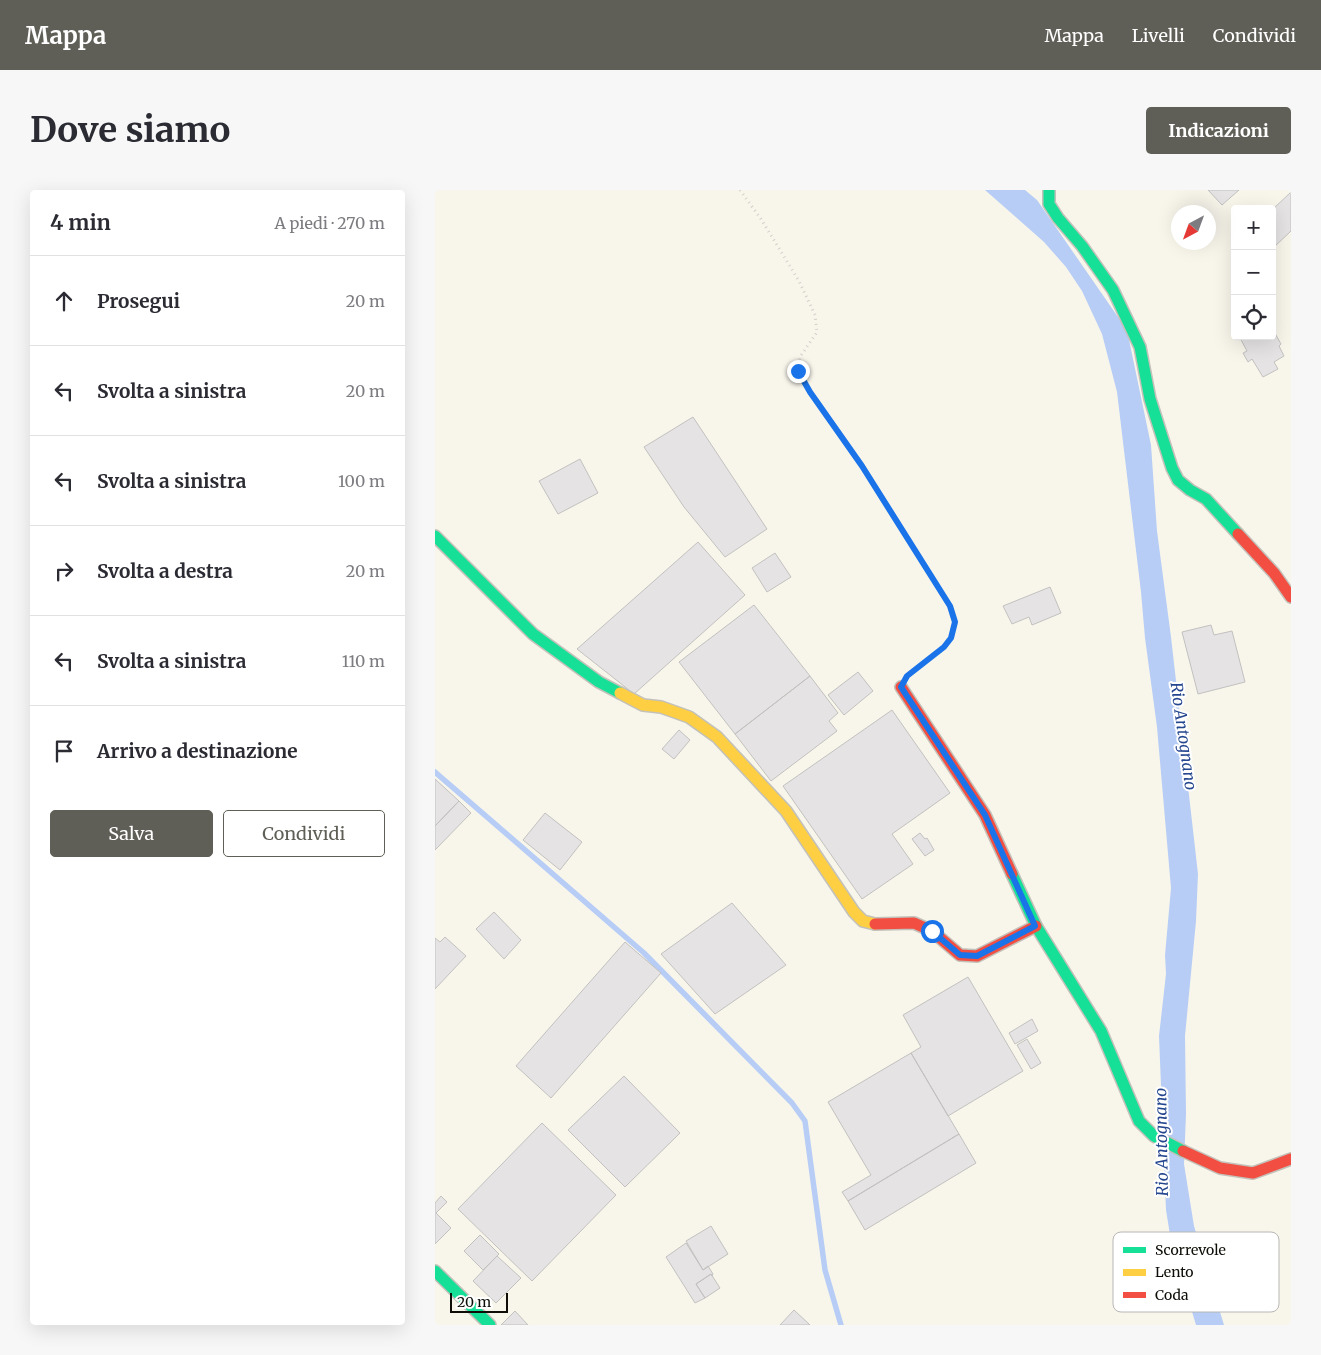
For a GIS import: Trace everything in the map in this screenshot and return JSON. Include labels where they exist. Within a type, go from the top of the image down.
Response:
[{"type":"street","points":[[1049,190],[1049,204],[1113,290],[1140,347],[1151,399],[1172,468],[1178,480],[1190,490],[1206,499],[1274,573],[1291,597]]},
{"type":"street","points":[[435,536],[533,634],[599,682],[643,705],[661,707],[689,717],[717,737],[786,811],[854,912],[863,920],[877,924],[914,924],[932,931],[960,955],[977,956],[1035,926]]},
{"type":"street","points":[[901,687],[985,815],[1035,926],[1101,1032],[1139,1121],[1155,1136],[1220,1168],[1253,1173],[1291,1159]]},
{"type":"street","points":[[435,1271],[490,1325]]},
{"type":"path","points":[[740,190],[761,219],[799,281],[815,315],[817,332],[800,357],[798,371],[810,392],[862,466],[950,606],[955,622],[951,638],[944,647],[907,676],[901,687]]},
{"type":"water","points":[[985,190],[1025,190],[1037,200],[1127,330],[1151,445],[1157,531],[1198,874],[1196,921],[1185,1036],[1186,1114],[1184,1164],[1196,1232],[1170,1232],[1166,1210],[1159,1036],[1166,974],[1165,955],[1171,888],[1157,727],[1117,392],[1102,334],[1082,291],[1066,267],[1044,242]]},
{"type":"water","points":[[1192,1312],[1220,1312],[1224,1325],[1196,1325]]},
{"type":"building","points":[[1208,190],[1239,190],[1222,205]]},
{"type":"building","points":[[1291,192],[1291,231],[1276,245],[1276,206]]},
{"type":"building","points":[[1276,335],[1284,356],[1274,362],[1278,369],[1263,377],[1252,359],[1248,362],[1243,353],[1247,351],[1241,340],[1276,340]]},
{"type":"building","points":[[693,417],[767,529],[725,557],[684,507],[644,447]]},
{"type":"building","points":[[580,459],[598,493],[558,514],[539,481]]},
{"type":"building","points":[[698,542],[745,595],[634,694],[577,649]]},
{"type":"building","points":[[775,553],[791,577],[767,592],[752,568]]},
{"type":"building","points":[[1050,587],[1061,613],[1032,625],[1029,617],[1012,624],[1003,606]]},
{"type":"building","points":[[754,605],[810,676],[735,734],[679,662]]},
{"type":"building","points":[[1211,625],[1214,635],[1232,631],[1245,682],[1198,694],[1182,632]]},
{"type":"building","points":[[858,672],[873,691],[844,715],[828,695]]},
{"type":"building","points":[[810,676],[838,713],[829,721],[837,731],[771,781],[735,734]]},
{"type":"building","points":[[892,710],[950,793],[892,834],[913,864],[862,899],[783,786]]},
{"type":"building","points":[[679,730],[690,740],[674,759],[662,749]]},
{"type":"building","points":[[435,779],[459,801],[435,826]]},
{"type":"building","points":[[459,801],[471,813],[435,850],[435,826]]},
{"type":"building","points":[[545,813],[582,842],[560,870],[523,840]]},
{"type":"building","points":[[920,833],[925,839],[927,838],[934,850],[925,856],[912,839]]},
{"type":"building","points":[[732,903],[786,965],[715,1014],[661,954]]},
{"type":"building","points":[[494,912],[521,940],[504,959],[476,929]]},
{"type":"building","points":[[445,937],[466,956],[435,989],[435,938],[440,942]]},
{"type":"building","points":[[625,942],[661,973],[551,1098],[516,1066]]},
{"type":"building","points":[[968,977],[1023,1071],[948,1116],[911,1053],[921,1047],[903,1015]]},
{"type":"building","points":[[1032,1019],[1038,1031],[1015,1044],[1009,1033]]},
{"type":"building","points":[[1027,1039],[1041,1063],[1031,1069],[1017,1045]]},
{"type":"building","points":[[911,1053],[959,1134],[848,1201],[842,1192],[871,1175],[828,1102]]},
{"type":"building","points":[[624,1076],[680,1133],[625,1187],[568,1130]]},
{"type":"building","points":[[542,1123],[616,1195],[532,1281],[458,1209]]},
{"type":"building","points":[[959,1134],[976,1163],[865,1230],[848,1201]]},
{"type":"building","points":[[441,1196],[447,1202],[436,1213],[451,1228],[435,1244],[435,1203]]},
{"type":"building","points":[[711,1226],[728,1254],[703,1270],[686,1241]]},
{"type":"building","points":[[480,1235],[499,1254],[483,1270],[464,1251]]},
{"type":"building","points":[[686,1243],[703,1270],[708,1266],[713,1274],[696,1284],[705,1298],[695,1303],[666,1257]]},
{"type":"building","points":[[497,1256],[521,1278],[496,1303],[473,1281]]},
{"type":"building","points":[[711,1274],[720,1288],[705,1298],[696,1284]]},
{"type":"building","points":[[794,1310],[810,1325],[780,1325]]},
{"type":"building","points":[[515,1311],[528,1325],[501,1325]]},
{"type":"waterway","points":[[435,772],[644,953],[792,1103],[805,1121],[825,1270],[841,1325]]},
{"type":"traffic: fast","points":[[1049,190],[1049,204],[1113,290],[1140,347],[1150,399],[1172,468],[1178,480],[1190,490],[1206,499],[1238,534]]},
{"type":"traffic: fast","points":[[435,536],[533,634],[599,682],[620,693]]},
{"type":"traffic: fast","points":[[1012,874],[1036,926],[1101,1031],[1139,1121],[1154,1136],[1183,1151]]},
{"type":"traffic: fast","points":[[435,1271],[490,1325]]},
{"type":"traffic: slow","points":[[620,693],[643,705],[661,707],[689,717],[717,737],[786,811],[854,912],[863,921],[875,924]]},
{"type":"traffic: jam","points":[[1238,534],[1274,573],[1291,597]]},
{"type":"traffic: jam","points":[[901,687],[985,815],[1012,874]]},
{"type":"traffic: jam","points":[[875,924],[914,923],[932,931],[960,955],[977,956],[1036,926]]},
{"type":"traffic: jam","points":[[1183,1151],[1220,1168],[1253,1173],[1291,1159]]},
{"type":"route","points":[[798,371],[810,392],[862,466],[950,606],[955,622],[951,638],[944,647],[907,676],[901,687],[985,815],[1035,926],[977,956],[960,955],[932,931]]},
{"type":"water label","name":"Rio Antognano","points":[[1184,736]]},
{"type":"water label","name":"Rio Antognano","points":[[1161,1142]]}]
